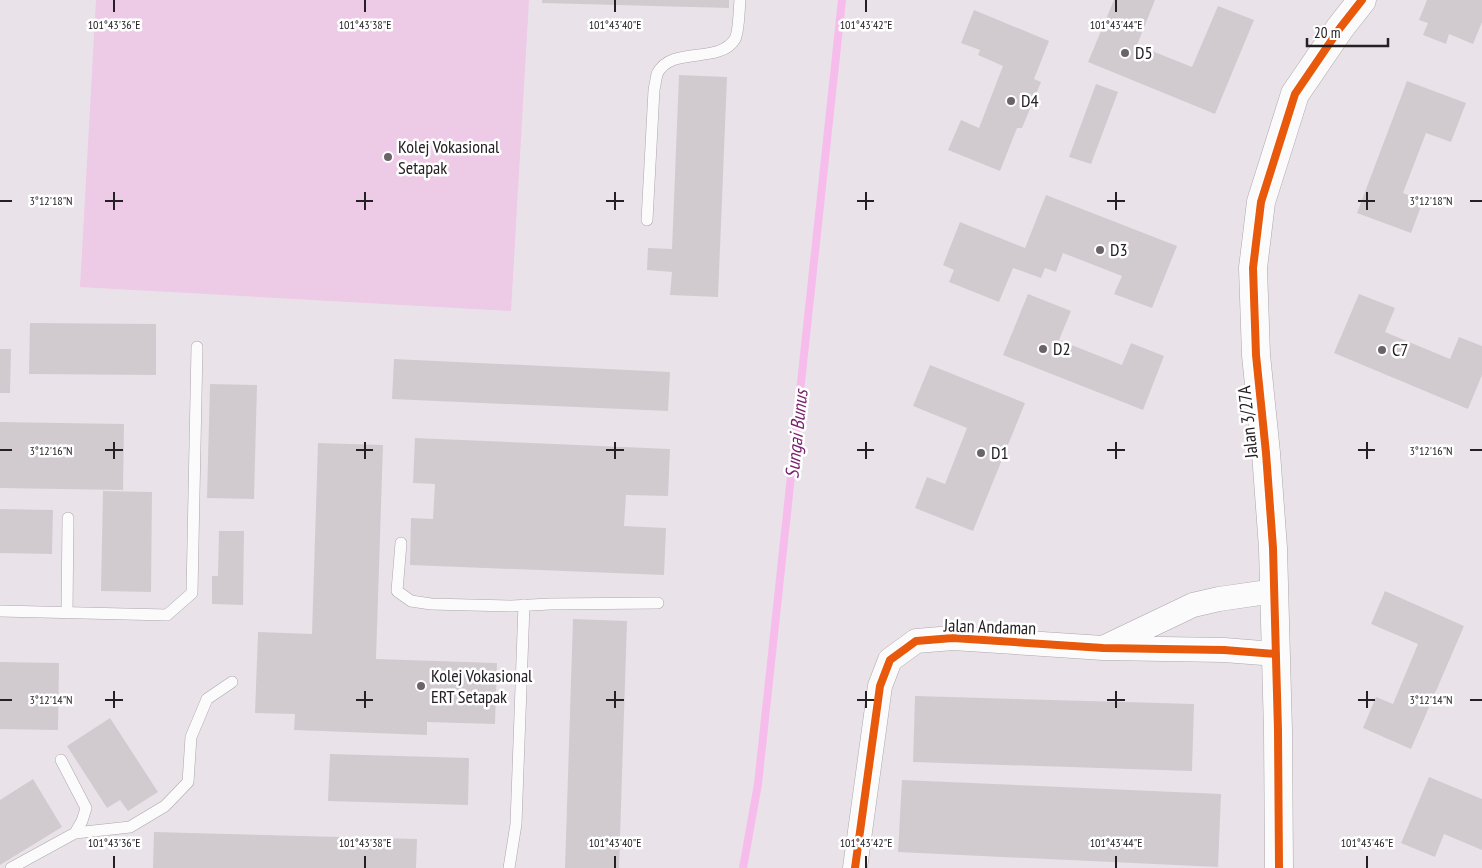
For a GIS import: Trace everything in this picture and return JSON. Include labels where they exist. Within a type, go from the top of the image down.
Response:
[{"type":"street","name":"Jalan 3/27A","points":[[1279,868],[1274,591],[1266,453],[1256,356],[1253,268],[1261,202],[1295,94],[1340,28],[1362,0]]},
{"type":"street","name":"Jalan Andaman","points":[[1103,648],[1193,605],[1274,591]]},
{"type":"street","name":"Jalan Andaman","points":[[855,868],[880,686],[890,660],[916,641],[953,638],[1103,648],[1224,650],[1276,654]]},
{"type":"lane","points":[[647,220],[654,90],[658,74],[670,61],[723,51],[736,38],[740,0]]},
{"type":"lane","points":[[0,611],[168,615],[192,593],[197,347]]},
{"type":"lane","points":[[67,612],[68,518]]},
{"type":"lane","points":[[401,542],[397,590],[411,601],[431,604],[524,605],[658,603]]},
{"type":"lane","points":[[509,868],[516,824],[524,605]]},
{"type":"lane","points":[[11,868],[75,833],[130,827],[165,806],[188,782],[191,737],[207,699],[232,682]]},
{"type":"lane","points":[[61,760],[86,808],[82,821],[75,833]]},
{"type":"shaded area","points":[[96,0],[529,0],[511,311],[80,287]]},
{"type":"building","points":[[542,0],[729,0],[729,8],[542,3]]},
{"type":"building","name":"D5","points":[[1114,0],[1155,0],[1137,45],[1192,67],[1218,6],[1254,20],[1215,114],[1088,62]]},
{"type":"building","points":[[1427,0],[1482,0],[1482,22],[1473,44],[1449,34],[1446,44],[1423,35],[1428,23],[1419,20]]},
{"type":"building","name":"D4","points":[[974,10],[1049,41],[1034,79],[1041,82],[1022,128],[1017,128],[1000,171],[948,150],[961,120],[979,128],[1003,66],[978,55],[980,50],[961,43]]},
{"type":"building","points":[[679,75],[727,77],[718,297],[670,295],[672,272],[647,270],[648,248],[672,249]]},
{"type":"building","points":[[1407,81],[1466,103],[1451,142],[1426,133],[1403,193],[1423,201],[1411,233],[1357,213]]},
{"type":"building","points":[[1096,84],[1118,92],[1091,164],[1069,157]]},
{"type":"building","name":"D3","points":[[1046,195],[1177,246],[1152,308],[1114,294],[1122,276],[1063,253],[1056,272],[1045,268],[1041,278],[1013,268],[999,302],[949,282],[954,270],[943,265],[960,222],[1025,248]]},
{"type":"building","name":"D2","points":[[1028,294],[1071,311],[1059,340],[1122,365],[1131,343],[1164,356],[1143,410],[1003,355]]},
{"type":"building","name":"C7","points":[[1359,294],[1395,308],[1385,332],[1450,359],[1459,337],[1482,346],[1482,375],[1468,409],[1334,353]]},
{"type":"building","points":[[30,323],[156,324],[156,375],[29,374]]},
{"type":"building","points":[[0,349],[11,349],[10,393],[0,393]]},
{"type":"building","points":[[394,359],[670,372],[668,411],[392,399]]},
{"type":"building","name":"D1","points":[[930,365],[1025,403],[973,531],[915,508],[927,477],[945,484],[967,428],[913,406]]},
{"type":"building","points":[[210,384],[257,385],[254,499],[207,498]]},
{"type":"building","points":[[0,422],[124,424],[123,490],[0,488]]},
{"type":"building","points":[[415,438],[670,449],[668,496],[626,495],[624,526],[666,528],[664,575],[410,565],[411,518],[433,519],[435,484],[413,483]]},
{"type":"building","points":[[318,443],[383,445],[376,659],[497,663],[495,724],[427,722],[427,735],[294,730],[295,714],[255,713],[258,632],[312,634]]},
{"type":"building","points":[[103,491],[152,492],[151,592],[101,591]]},
{"type":"building","points":[[0,509],[53,510],[52,554],[0,553]]},
{"type":"building","points":[[219,531],[244,531],[243,605],[212,604],[212,576],[218,576]]},
{"type":"building","points":[[1385,591],[1464,626],[1411,749],[1363,728],[1376,697],[1393,704],[1418,644],[1371,624]]},
{"type":"building","points":[[573,619],[627,621],[619,868],[565,868]]},
{"type":"building","points":[[0,662],[59,663],[58,730],[0,729]]},
{"type":"building","points":[[915,696],[1194,704],[1192,771],[913,762]]},
{"type":"building","points":[[110,718],[158,792],[128,811],[120,800],[107,808],[67,746]]},
{"type":"building","points":[[330,754],[469,758],[468,805],[328,801]]},
{"type":"building","points":[[1429,777],[1482,799],[1482,850],[1444,834],[1435,857],[1401,843]]},
{"type":"building","points":[[33,779],[62,827],[0,865],[0,800]]},
{"type":"building","points":[[902,780],[1221,794],[1218,867],[898,852]]},
{"type":"building","points":[[154,832],[417,839],[416,868],[153,868]]},
{"type":"waterway","name":"Sungai Bunus","points":[[743,868],[758,784],[842,0]]},
{"type":"cycle path","points":[[1279,868],[1278,731],[1273,548],[1256,355],[1253,268],[1261,202],[1295,94],[1340,28],[1362,0]]},
{"type":"cycle path","points":[[855,868],[880,686],[890,660],[916,641],[953,638],[1103,648],[1224,650],[1276,654]]},
{"type":"place","name":"D5","points":[[1125,53]]},
{"type":"place","name":"D4","points":[[1011,101]]},
{"type":"place","name":"Kolej Vokasional Setapak","points":[[388,157]]},
{"type":"place","name":"D3","points":[[1100,250]]},
{"type":"place","name":"D2","points":[[1043,349]]},
{"type":"place","name":"C7","points":[[1382,350]]},
{"type":"place","name":"D1","points":[[981,453]]},
{"type":"place","name":"Kolej Vokasional ERT Setapak","points":[[421,686]]}]
